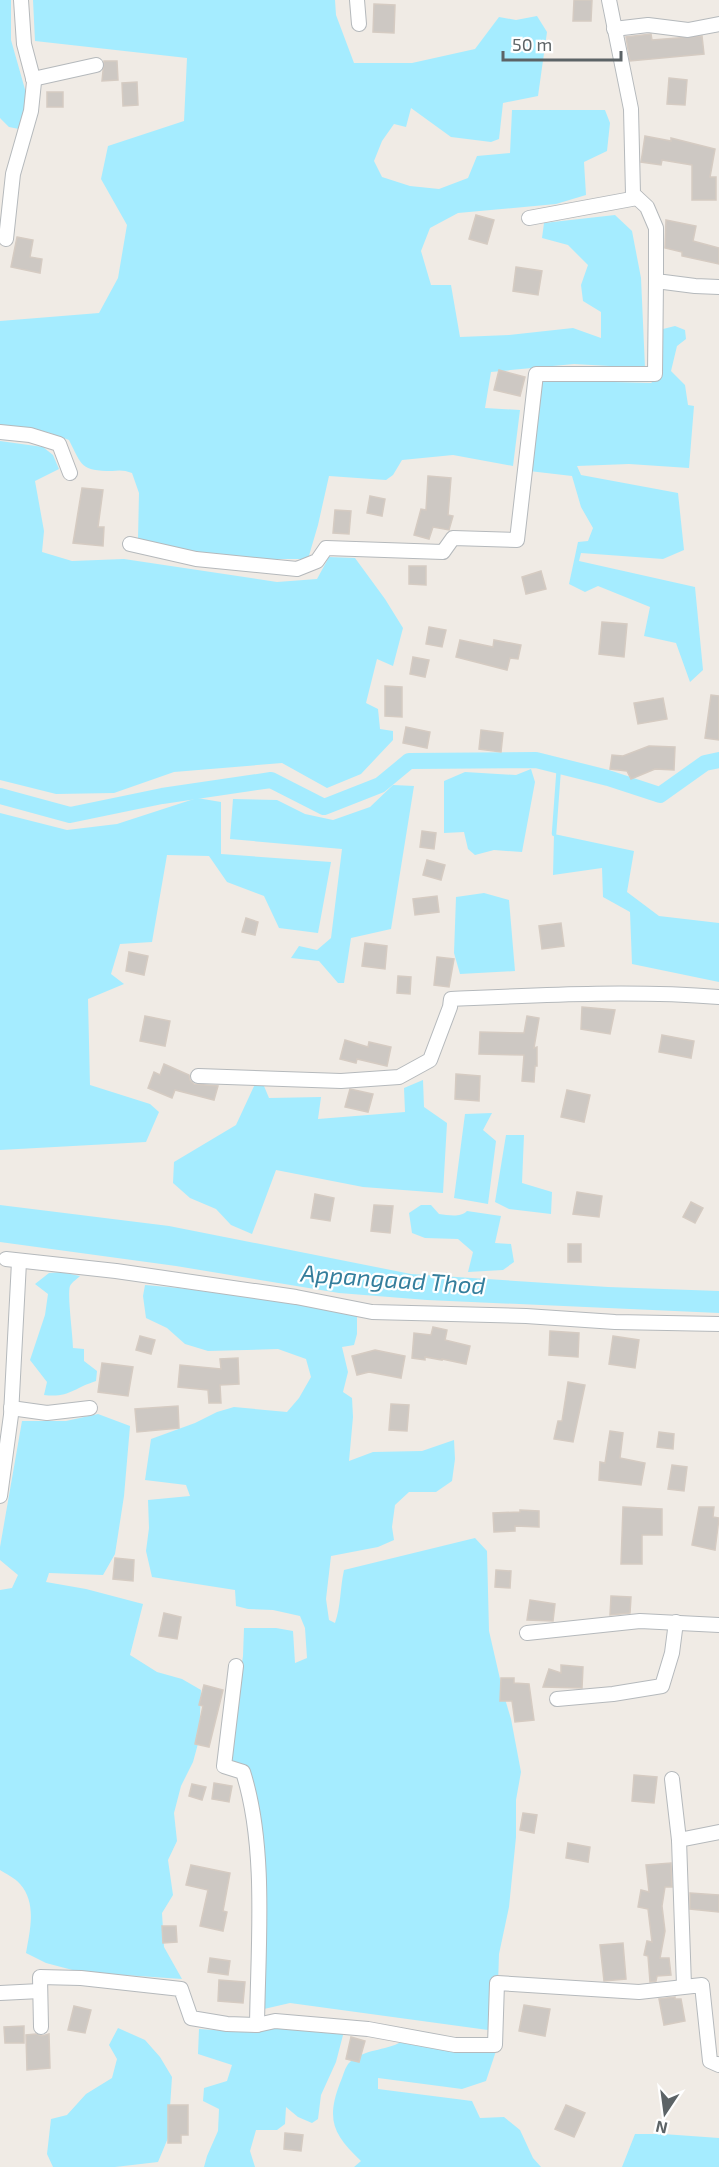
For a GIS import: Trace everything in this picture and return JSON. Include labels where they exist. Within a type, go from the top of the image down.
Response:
[{"type":"street","points":[[6,239],[13,174],[31,111],[33,79],[24,44],[21,0]]},
{"type":"street","points":[[357,0],[359,24]]},
{"type":"street","points":[[130,544],[196,559],[297,569],[317,561],[326,548],[443,552],[453,538],[517,540],[536,374],[656,374],[656,228],[647,207],[633,194],[631,109],[609,0]]},
{"type":"street","points":[[614,29],[648,25],[688,30],[719,24]]},
{"type":"street","points":[[33,79],[96,65]]},
{"type":"street","points":[[529,218],[638,198]]},
{"type":"street","points":[[656,281],[719,287]]},
{"type":"street","points":[[0,432],[30,435],[59,444],[70,473]]},
{"type":"street","points":[[198,1076],[341,1081],[399,1077],[430,1060],[451,999],[598,993],[660,993],[719,997]]},
{"type":"street","points":[[0,1496],[11,1408],[12,1260],[116,1271],[296,1297],[372,1312],[719,1324]]},
{"type":"street","points":[[11,1408],[47,1413],[90,1408]]},
{"type":"street","points":[[527,1633],[640,1621],[719,1625]]},
{"type":"street","points":[[557,1699],[613,1694],[662,1686],[672,1653],[676,1622]]},
{"type":"street","points":[[236,1666],[224,1766],[243,1772],[253,1823],[257,1867],[257,2025]]},
{"type":"street","points":[[672,1779],[679,1840],[684,1986]]},
{"type":"street","points":[[679,1840],[719,1832]]},
{"type":"street","points":[[41,2026],[40,1977],[81,1978],[181,1989],[191,2018],[227,2024],[257,2025],[275,2020],[368,2029],[455,2045],[495,2045],[497,1983],[639,1992],[702,1985],[710,2061],[719,2064]]},
{"type":"street","points":[[0,1993],[40,1991]]},
{"type":"water","points":[[0,0],[11,0],[11,40],[28,100],[24,130],[9,127],[0,118]]},
{"type":"water","points":[[33,0],[335,0],[336,15],[354,63],[412,63],[475,49],[499,17],[516,20],[537,16],[547,32],[538,96],[503,103],[499,139],[491,142],[451,137],[411,108],[406,127],[394,124],[382,141],[374,161],[382,177],[410,186],[439,189],[468,178],[477,156],[510,153],[512,110],[605,110],[610,123],[607,151],[584,162],[586,195],[556,204],[458,213],[430,228],[421,251],[431,285],[451,285],[460,337],[509,335],[573,328],[601,338],[601,312],[583,301],[581,285],[588,265],[568,245],[542,238],[544,223],[615,215],[632,231],[641,278],[645,368],[574,364],[491,372],[485,408],[520,410],[513,466],[453,455],[402,460],[393,475],[386,480],[329,476],[308,559],[197,554],[138,539],[139,493],[132,473],[122,470],[102,471],[88,468],[80,461],[69,440],[47,432],[0,428],[0,321],[99,313],[118,278],[127,225],[101,179],[108,146],[184,121],[187,58],[35,41]]},
{"type":"water","points":[[675,326],[685,330],[686,339],[677,346],[671,371],[685,385],[688,405],[694,406],[689,468],[629,464],[577,466],[581,475],[678,493],[684,550],[663,559],[581,553],[579,561],[695,587],[703,670],[690,682],[676,643],[644,636],[650,607],[598,586],[585,592],[569,584],[578,542],[588,541],[593,528],[581,507],[572,476],[529,471],[539,380],[651,383],[659,377],[659,330]]},
{"type":"water","points":[[0,441],[43,447],[53,455],[59,469],[35,481],[44,531],[42,552],[72,561],[124,559],[277,582],[317,579],[329,557],[355,558],[403,628],[393,666],[377,659],[366,703],[378,709],[380,729],[393,731],[393,740],[361,774],[327,788],[282,763],[174,772],[114,793],[56,794],[0,780]]},
{"type":"water","points":[[531,769],[535,782],[522,852],[494,850],[475,855],[468,849],[464,832],[444,833],[444,781],[465,772],[516,775]]},
{"type":"water","points":[[393,785],[414,786],[391,929],[351,938],[344,983],[338,983],[319,961],[291,958],[299,946],[317,950],[331,938],[342,849],[230,839],[233,799],[277,800],[305,814],[333,820],[370,807]]},
{"type":"water","points":[[197,798],[221,802],[221,854],[331,862],[318,933],[279,928],[264,896],[227,882],[209,856],[167,855],[152,942],[120,944],[111,974],[124,984],[88,999],[90,1085],[150,1104],[159,1112],[146,1142],[0,1150],[0,813],[67,830],[117,824]]},
{"type":"water","points":[[554,834],[634,851],[627,892],[659,916],[719,923],[719,982],[632,964],[630,912],[603,897],[602,868],[553,875]]},
{"type":"water","points":[[484,893],[509,900],[515,971],[460,974],[454,953],[456,897]]},
{"type":"water","points":[[423,1080],[424,1107],[447,1123],[443,1193],[363,1187],[276,1170],[252,1234],[231,1225],[216,1209],[190,1198],[173,1183],[174,1162],[236,1125],[255,1084],[264,1086],[269,1098],[321,1097],[318,1119],[405,1112],[404,1088]]},
{"type":"water","points":[[492,1113],[483,1130],[496,1141],[488,1204],[454,1198],[465,1114]]},
{"type":"water","points":[[506,1135],[524,1135],[522,1183],[552,1192],[551,1214],[509,1209],[495,1202]]},
{"type":"water","name":"Appangaad Thod","points":[[0,1205],[169,1226],[411,1274],[608,1287],[719,1291],[719,1313],[427,1300],[339,1293],[176,1266],[0,1242]]},
{"type":"water","points":[[421,1205],[431,1205],[439,1214],[457,1215],[467,1211],[501,1216],[495,1243],[511,1244],[514,1262],[503,1270],[468,1272],[473,1252],[458,1239],[425,1238],[412,1233],[409,1213]]},
{"type":"water","points":[[61,1272],[80,1276],[69,1290],[73,1348],[84,1349],[84,1361],[97,1371],[96,1381],[66,1394],[53,1396],[44,1395],[47,1382],[30,1360],[45,1315],[48,1294],[35,1284],[49,1273]]},
{"type":"water","points":[[145,1285],[357,1311],[357,1334],[354,1345],[342,1347],[348,1372],[343,1392],[352,1398],[353,1417],[349,1461],[373,1452],[422,1451],[454,1440],[455,1459],[452,1481],[436,1492],[409,1492],[395,1505],[392,1527],[394,1540],[378,1547],[331,1556],[326,1599],[329,1620],[335,1623],[344,1570],[475,1538],[487,1551],[489,1631],[511,1719],[521,1772],[516,1800],[516,1837],[509,1907],[499,1954],[498,1984],[502,2028],[488,2030],[290,2003],[264,2009],[250,1777],[232,1762],[229,1752],[243,1656],[244,1628],[276,1628],[293,1631],[295,1663],[307,1658],[305,1628],[300,1616],[236,1606],[235,1590],[152,1577],[146,1551],[149,1528],[148,1500],[190,1496],[186,1485],[145,1480],[151,1439],[234,1407],[287,1412],[299,1398],[311,1377],[306,1359],[278,1349],[208,1351],[185,1344],[167,1328],[146,1318],[143,1296]]},
{"type":"water","points":[[98,1414],[130,1426],[124,1496],[115,1554],[103,1575],[49,1573],[46,1582],[86,1589],[143,1604],[130,1655],[157,1672],[182,1679],[201,1690],[199,1740],[193,1762],[181,1786],[174,1813],[177,1841],[168,1860],[173,1895],[162,1913],[164,1947],[182,1979],[80,1972],[46,1963],[26,1953],[31,1917],[29,1900],[18,1882],[0,1870],[0,1590],[12,1588],[18,1575],[0,1560],[0,1547],[22,1421],[66,1421]]},
{"type":"water","points":[[349,2022],[336,2062],[321,2095],[318,2119],[312,2123],[298,2117],[286,2107],[285,2124],[277,2130],[256,2130],[250,2151],[255,2167],[204,2167],[218,2131],[219,2109],[203,2101],[204,2088],[227,2081],[232,2065],[198,2054],[199,2029],[244,2032],[263,2025]]},
{"type":"water","points":[[118,2028],[145,2040],[160,2057],[172,2077],[168,2138],[158,2162],[115,2167],[53,2167],[47,2154],[51,2119],[67,2115],[86,2094],[112,2078],[117,2059],[109,2045]]},
{"type":"water","points":[[401,2042],[499,2042],[486,2081],[462,2089],[378,2078],[378,2089],[472,2101],[480,2118],[504,2117],[520,2130],[533,2158],[541,2167],[354,2167],[361,2161],[338,2134],[333,2117],[333,2107],[340,2083],[350,2062],[368,2052]]},
{"type":"water","points":[[635,2134],[719,2138],[719,2167],[622,2167]]},
{"type":"building","points":[[574,0],[592,0],[591,21],[573,21]]},
{"type":"building","points":[[374,4],[395,5],[394,33],[373,32]]},
{"type":"building","points":[[651,34],[652,40],[702,36],[704,54],[630,61],[626,37]]},
{"type":"building","points":[[104,61],[117,61],[118,80],[102,81]]},
{"type":"building","points":[[669,78],[687,80],[685,105],[667,104]]},
{"type":"building","points":[[137,82],[138,105],[123,106],[122,83]]},
{"type":"building","points":[[47,92],[63,92],[63,107],[47,107]]},
{"type":"building","points":[[645,136],[671,141],[671,138],[715,149],[710,177],[716,177],[716,200],[692,200],[692,165],[662,160],[661,165],[641,162]]},
{"type":"building","points":[[476,215],[494,220],[487,244],[469,239]]},
{"type":"building","points":[[666,220],[696,226],[693,241],[719,248],[719,264],[682,256],[682,252],[665,248]]},
{"type":"building","points":[[17,237],[33,240],[30,257],[42,259],[40,273],[11,267]]},
{"type":"building","points":[[516,267],[542,271],[538,295],[513,291]]},
{"type":"building","points":[[499,370],[525,377],[520,396],[494,390]]},
{"type":"building","points":[[428,476],[451,478],[448,515],[453,516],[449,530],[433,527],[429,539],[414,535],[421,509],[426,510]]},
{"type":"building","points":[[82,488],[103,490],[98,527],[104,527],[103,546],[73,543]]},
{"type":"building","points":[[370,496],[385,499],[382,516],[367,513]]},
{"type":"building","points":[[335,510],[351,511],[349,534],[333,533]]},
{"type":"building","points":[[409,566],[426,566],[426,585],[409,584]]},
{"type":"building","points":[[541,571],[546,589],[526,594],[522,577]]},
{"type":"building","points":[[602,622],[627,624],[624,657],[599,654]]},
{"type":"building","points":[[429,627],[446,630],[442,647],[426,644]]},
{"type":"building","points":[[460,640],[493,647],[494,640],[521,645],[518,659],[510,658],[507,670],[456,657]]},
{"type":"building","points":[[413,657],[429,660],[425,677],[410,674]]},
{"type":"building","points":[[385,686],[402,687],[402,717],[385,716]]},
{"type":"building","points":[[711,695],[719,696],[719,740],[705,738]]},
{"type":"building","points":[[663,698],[667,719],[638,724],[634,703]]},
{"type":"building","points":[[406,727],[430,732],[427,748],[403,743]]},
{"type":"building","points":[[481,730],[503,733],[501,752],[479,749]]},
{"type":"building","points":[[649,746],[675,747],[674,770],[655,769],[631,779],[627,771],[610,769],[612,755],[623,756]]},
{"type":"building","points":[[422,831],[436,833],[434,849],[420,847]]},
{"type":"building","points":[[427,860],[445,865],[441,880],[423,875]]},
{"type":"building","points":[[437,896],[439,912],[415,915],[413,899]]},
{"type":"building","points":[[246,918],[258,922],[255,935],[242,932]]},
{"type":"building","points":[[561,923],[564,946],[542,949],[539,926]]},
{"type":"building","points":[[365,943],[387,946],[385,969],[362,966]]},
{"type":"building","points":[[129,952],[148,956],[144,975],[126,971]]},
{"type":"building","points":[[437,957],[454,959],[449,987],[434,985]]},
{"type":"building","points":[[398,976],[411,977],[410,994],[397,993]]},
{"type":"building","points":[[582,1007],[615,1010],[610,1034],[581,1029]]},
{"type":"building","points":[[145,1016],[170,1021],[165,1046],[140,1041]]},
{"type":"building","points":[[527,1016],[539,1018],[534,1048],[537,1047],[534,1082],[522,1081],[524,1055],[479,1054],[480,1032],[524,1033]]},
{"type":"building","points":[[662,1035],[694,1041],[691,1058],[659,1052]]},
{"type":"building","points":[[345,1040],[368,1047],[369,1042],[391,1047],[387,1066],[357,1059],[356,1063],[340,1059]]},
{"type":"building","points":[[164,1064],[189,1075],[194,1084],[218,1086],[214,1100],[175,1090],[172,1098],[148,1088],[154,1072],[160,1075]]},
{"type":"building","points":[[456,1074],[480,1076],[479,1101],[455,1099]]},
{"type":"building","points":[[350,1089],[373,1094],[368,1112],[345,1107]]},
{"type":"building","points":[[567,1090],[590,1095],[584,1122],[561,1117]]},
{"type":"building","points":[[577,1192],[602,1196],[599,1217],[573,1214]]},
{"type":"building","points":[[315,1194],[334,1198],[330,1221],[311,1218]]},
{"type":"building","points":[[691,1202],[703,1208],[695,1223],[683,1217]]},
{"type":"building","points":[[374,1205],[393,1206],[390,1233],[371,1231]]},
{"type":"building","points":[[568,1244],[581,1244],[581,1262],[568,1262]]},
{"type":"building","points":[[433,1327],[447,1330],[445,1340],[470,1346],[466,1364],[425,1357],[425,1360],[412,1358],[414,1333],[431,1335]]},
{"type":"building","points":[[550,1331],[579,1333],[578,1357],[549,1355]]},
{"type":"building","points":[[140,1336],[155,1340],[151,1354],[136,1350]]},
{"type":"building","points":[[613,1336],[639,1340],[635,1368],[609,1364]]},
{"type":"building","points":[[375,1350],[405,1356],[401,1378],[369,1372],[357,1375],[352,1356]]},
{"type":"building","points":[[238,1358],[239,1384],[220,1385],[221,1403],[209,1403],[208,1390],[178,1387],[180,1365],[221,1369],[220,1359]]},
{"type":"building","points":[[102,1363],[133,1367],[128,1396],[98,1392]]},
{"type":"building","points":[[568,1382],[585,1385],[573,1442],[554,1439],[558,1421],[562,1421]]},
{"type":"building","points":[[391,1404],[409,1405],[407,1431],[389,1430]]},
{"type":"building","points":[[178,1406],[179,1428],[137,1432],[135,1409]]},
{"type":"building","points":[[610,1431],[623,1433],[620,1458],[645,1463],[641,1485],[599,1480],[600,1462],[605,1463]]},
{"type":"building","points":[[659,1432],[674,1434],[673,1449],[657,1447]]},
{"type":"building","points":[[672,1465],[687,1467],[684,1491],[668,1489]]},
{"type":"building","points":[[623,1507],[662,1509],[662,1535],[642,1535],[642,1564],[621,1564]]},
{"type":"building","points":[[699,1507],[714,1507],[713,1517],[719,1518],[715,1550],[692,1545]]},
{"type":"building","points":[[520,1510],[539,1511],[539,1527],[515,1526],[515,1531],[494,1532],[493,1513],[520,1512]]},
{"type":"building","points":[[115,1558],[134,1560],[133,1581],[113,1579]]},
{"type":"building","points":[[496,1570],[511,1571],[510,1588],[495,1587]]},
{"type":"building","points":[[611,1596],[631,1597],[630,1613],[610,1615]]},
{"type":"building","points":[[530,1600],[555,1604],[553,1621],[527,1620]]},
{"type":"building","points":[[164,1613],[181,1617],[177,1639],[159,1636]]},
{"type":"building","points":[[561,1665],[583,1667],[582,1688],[543,1687],[549,1669],[561,1673]]},
{"type":"building","points":[[501,1678],[514,1678],[514,1683],[529,1684],[534,1720],[515,1722],[512,1701],[500,1701]]},
{"type":"building","points":[[204,1685],[223,1690],[209,1747],[195,1744],[203,1706],[199,1705]]},
{"type":"building","points":[[634,1775],[657,1777],[654,1803],[632,1801]]},
{"type":"building","points":[[214,1783],[232,1786],[229,1802],[212,1799]]},
{"type":"building","points":[[192,1784],[206,1787],[202,1800],[189,1796]]},
{"type":"building","points":[[523,1813],[537,1815],[534,1833],[520,1830]]},
{"type":"building","points":[[568,1843],[590,1847],[588,1862],[566,1858]]},
{"type":"building","points":[[671,1863],[672,1887],[665,1887],[662,1906],[665,1931],[660,1958],[669,1958],[671,1975],[657,1976],[656,1981],[650,1982],[648,1956],[644,1955],[647,1941],[652,1942],[648,1909],[638,1907],[641,1890],[649,1892],[646,1865]]},
{"type":"building","points":[[191,1865],[230,1873],[223,1911],[227,1912],[223,1931],[200,1926],[208,1890],[186,1885]]},
{"type":"building","points":[[690,1893],[719,1895],[719,1912],[690,1909]]},
{"type":"building","points":[[162,1926],[176,1926],[177,1942],[163,1943]]},
{"type":"building","points":[[623,1943],[626,1979],[604,1981],[600,1945]]},
{"type":"building","points":[[210,1958],[230,1961],[228,1975],[208,1972]]},
{"type":"building","points":[[219,1980],[245,1982],[243,2003],[218,2001]]},
{"type":"building","points":[[675,1997],[675,1999],[681,1999],[685,2021],[664,2025],[659,1999]]},
{"type":"building","points":[[524,2005],[550,2009],[545,2036],[519,2031]]},
{"type":"building","points":[[74,2006],[91,2010],[85,2033],[68,2030]]},
{"type":"building","points":[[24,2026],[24,2043],[5,2043],[4,2027]]},
{"type":"building","points":[[49,2034],[50,2068],[27,2070],[26,2035],[42,2036]]},
{"type":"building","points":[[351,2037],[365,2041],[359,2062],[346,2059]]},
{"type":"building","points":[[168,2105],[188,2105],[188,2135],[181,2135],[181,2143],[168,2143]]},
{"type":"building","points":[[566,2105],[585,2113],[574,2137],[555,2129]]},
{"type":"building","points":[[285,2133],[303,2135],[301,2151],[284,2149]]},
{"type":"waterway","points":[[0,796],[70,815],[162,796],[271,780],[324,807],[380,785],[409,761],[536,760],[608,778],[660,795],[705,763],[719,760]]},
{"type":"waterway","points":[[554,834],[559,766]]}]
